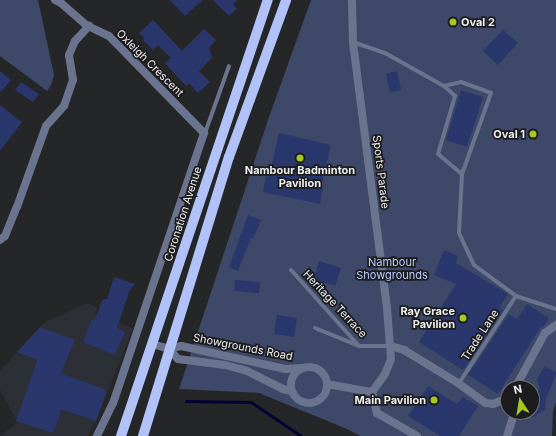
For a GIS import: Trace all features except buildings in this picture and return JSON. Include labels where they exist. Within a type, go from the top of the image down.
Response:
[{"type":"main road","name":"Coronation Avenue","points":[[121,436],[268,0]]},
{"type":"main road","points":[[143,436],[229,157],[286,0]]},
{"type":"street","name":"Oxleigh Crescent","points":[[55,0],[61,2],[89,26],[109,36],[204,133]]},
{"type":"street","name":"Sports Parade","points":[[352,0],[353,42],[391,346]]},
{"type":"street","points":[[0,240],[5,236],[14,214],[46,126],[64,106],[73,80],[69,55],[75,41],[89,26]]},
{"type":"street","name":"Coronation Avenue","points":[[97,436],[113,403],[204,133]]},
{"type":"street","points":[[519,380],[545,333],[556,324]]},
{"type":"street","points":[[152,344],[169,349]]},
{"type":"street","name":"Showgrounds Road","points":[[291,391],[283,389],[247,371],[225,365],[178,360],[169,349],[181,346],[286,369],[302,368]]},
{"type":"street","points":[[417,436],[376,413],[372,392],[385,374],[391,359],[391,346],[404,350],[486,403],[493,404],[500,401]]},
{"type":"street","points":[[313,367],[323,374],[327,384],[327,390],[320,400],[309,404],[298,400],[291,391],[291,380],[297,371],[302,368],[313,367]]},
{"type":"street","points":[[327,384],[372,392]]},
{"type":"street","points":[[507,436],[512,420]]},
{"type":"lane","points":[[353,42],[384,52],[444,86],[455,96],[438,154],[462,174]]},
{"type":"lane","name":"Coronation Avenue","points":[[204,133],[229,66]]},
{"type":"lane","points":[[444,86],[461,82],[491,93],[462,174],[459,233],[474,265],[516,296],[556,309]]},
{"type":"lane","name":"Heritage Terrace","points":[[291,270],[359,346],[391,346]]},
{"type":"lane","name":"Trade Lane","points":[[458,384],[516,296]]},
{"type":"lane","points":[[315,328],[359,346]]},
{"type":"shaded area","points":[[88,303],[97,308],[95,314],[133,328],[96,421],[87,436],[0,436],[15,425],[16,421],[0,390],[0,371],[45,322]]},
{"type":"green space","points":[[0,0],[38,0],[54,75],[52,83],[47,91],[0,56]]},
{"type":"green space","name":"Nambour Showgrounds","points":[[311,0],[556,0],[556,402],[553,411],[552,436],[360,436],[347,429],[259,393],[179,389],[269,117]]},
{"type":"waterway","points":[[186,401],[251,402],[301,436]]},
{"type":"place","name":"Oval 2","points":[[453,22]]},
{"type":"place","name":"Oval 1","points":[[533,134]]},
{"type":"place","name":"Nambour Badminton Pavilion","points":[[300,158]]},
{"type":"place","name":"Ray Grace Pavilion","points":[[463,318]]},
{"type":"place","name":"Main Pavilion","points":[[434,400]]}]
